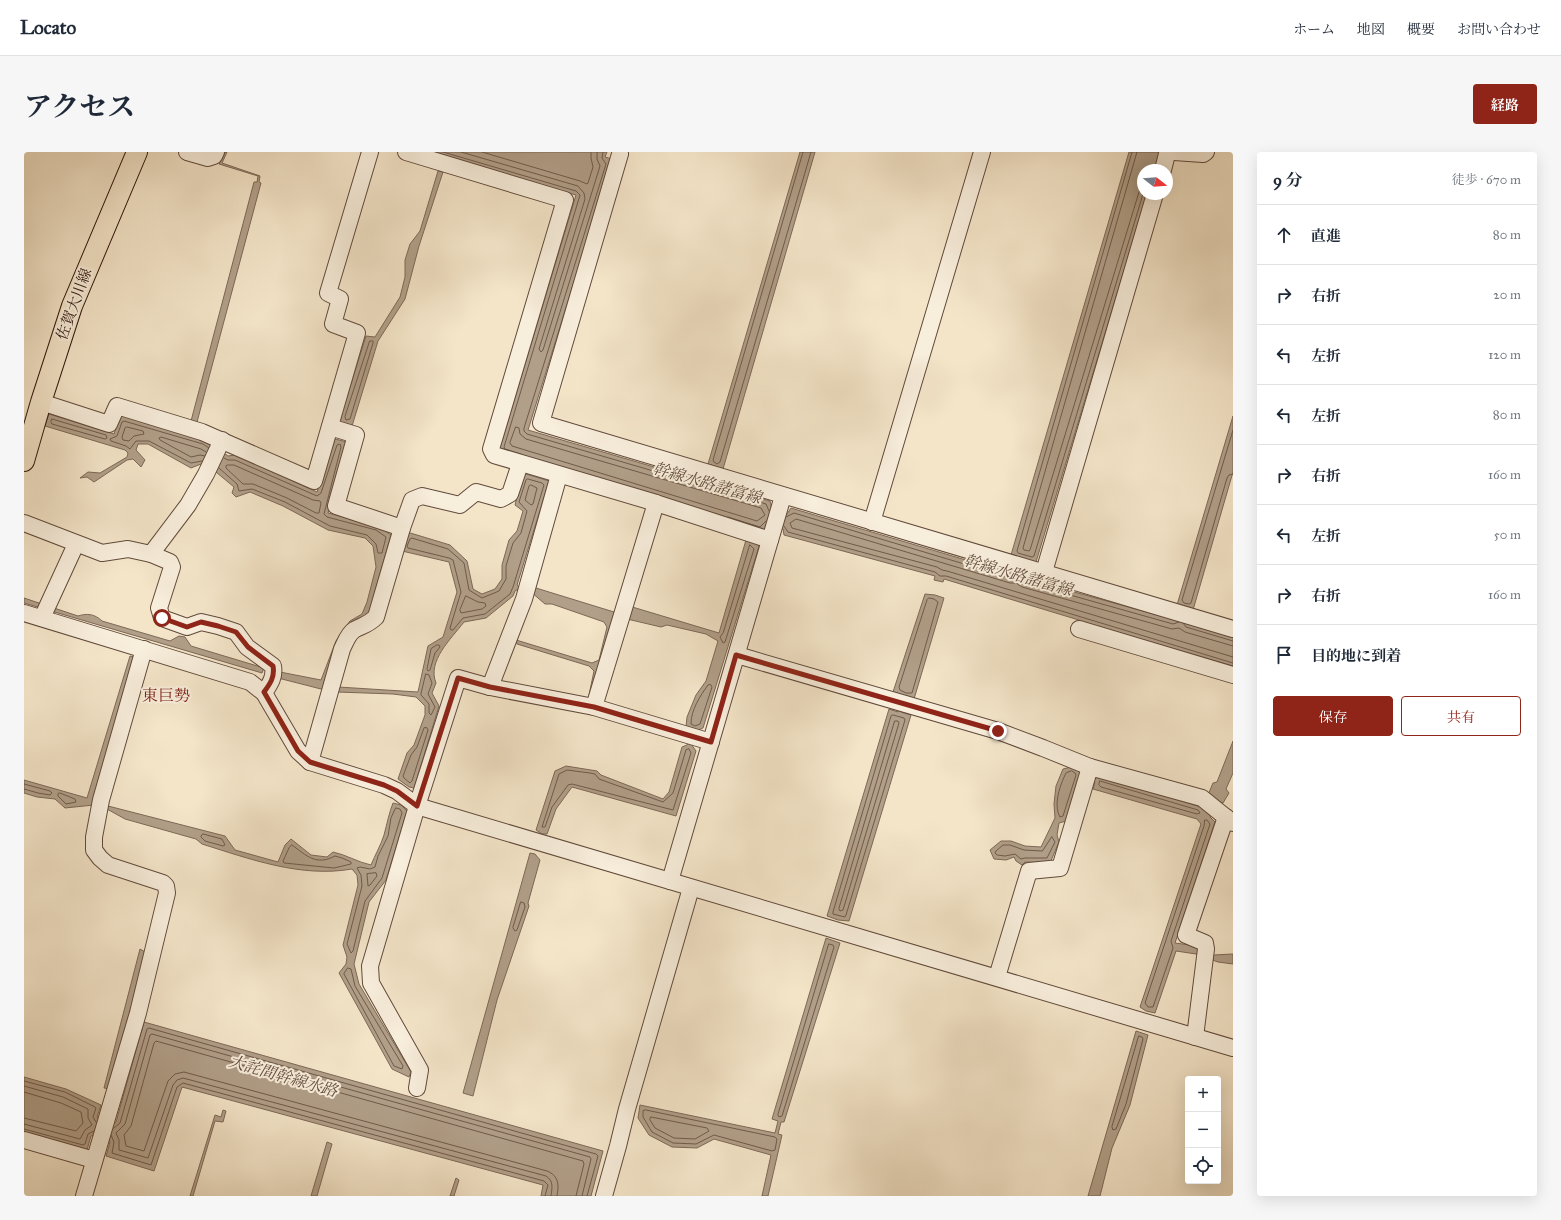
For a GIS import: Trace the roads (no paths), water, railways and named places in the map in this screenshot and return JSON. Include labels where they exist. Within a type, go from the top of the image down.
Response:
[{"type":"main road","name":"佐賀大川線","points":[[24,461],[41,402],[72,306],[137,152]]},
{"type":"street","points":[[187,152],[208,158],[214,156],[216,152]]},
{"type":"street","points":[[41,402],[109,424],[117,406],[202,432],[314,481],[357,333],[333,324],[340,298],[328,293],[370,152]]},
{"type":"street","points":[[406,152],[565,200],[491,449],[494,455],[520,464],[772,535]]},
{"type":"street","points":[[872,522],[982,152]]},
{"type":"street","points":[[1164,164],[1167,154],[1173,152],[1203,154],[1206,152]]},
{"type":"street","points":[[620,154],[541,423],[782,502],[872,522],[1233,629]]},
{"type":"street","points":[[1044,572],[1154,200]]},
{"type":"street","points":[[330,427],[356,435],[336,506],[402,528]]},
{"type":"street","points":[[151,554],[188,505],[206,474],[222,440]]},
{"type":"street","points":[[310,762],[342,649],[346,640],[353,631],[369,624],[376,617],[402,528],[412,500],[422,496],[460,506],[476,492],[501,499],[510,494],[520,464]]},
{"type":"street","points":[[490,687],[524,599],[559,475]]},
{"type":"street","points":[[670,881],[782,502]]},
{"type":"street","points":[[594,707],[656,503]]},
{"type":"street","points":[[24,523],[102,553],[128,549],[151,554],[170,562],[172,567],[159,608],[162,618],[187,627],[201,622],[236,632],[248,647],[273,666],[274,673],[272,682],[264,692]]},
{"type":"street","points":[[42,618],[76,544]]},
{"type":"street","points":[[24,613],[250,682],[264,692],[298,751],[310,762],[384,785],[397,791],[417,806],[1233,1048]]},
{"type":"street","points":[[1080,629],[1233,675]]},
{"type":"street","points":[[84,1196],[138,1013],[167,893],[166,886],[162,883],[108,864],[100,858],[94,850],[94,837],[100,806],[144,649]]},
{"type":"street","points":[[736,655],[998,731],[1043,748],[1088,775],[1202,798],[1221,813],[1186,935],[1205,943],[1205,955],[1195,1037]]},
{"type":"street","points":[[417,1088],[420,1070],[371,983],[370,966],[417,806],[458,678],[490,687],[594,707],[711,742]]},
{"type":"street","points":[[997,977],[1029,870],[1060,868],[1088,775]]},
{"type":"street","points":[[604,1196],[618,1146],[626,1109],[691,888]]},
{"type":"street","points":[[24,1140],[94,1160]]},
{"type":"water","points":[[225,152],[227,152],[222,163],[260,176],[259,182],[261,183],[197,422],[191,421],[254,182],[257,182],[258,176],[219,164]]},
{"type":"water","name":"幹線水路諸富線","points":[[429,152],[607,152],[605,157],[612,159],[528,430],[770,501],[772,509],[787,514],[791,508],[1013,574],[1015,572],[1025,574],[1024,578],[1175,620],[1176,618],[1187,623],[1233,637],[1233,667],[944,579],[943,582],[934,580],[935,576],[784,535],[783,529],[768,525],[762,531],[499,451],[576,195]]},
{"type":"water","points":[[800,152],[815,152],[723,469],[708,464]]},
{"type":"water","points":[[1129,152],[1160,152],[1157,164],[1137,164],[1137,200],[1145,200],[1036,562],[1011,555]]},
{"type":"water","points":[[438,171],[443,172],[419,246],[405,299],[378,341],[352,426],[339,422],[366,336],[375,337],[400,297],[405,277],[405,260],[410,244],[420,231]]},
{"type":"water","points":[[49,414],[114,434],[120,415],[205,440],[228,456],[235,455],[317,492],[335,439],[347,442],[328,513],[378,526],[391,535],[368,616],[328,685],[321,689],[278,678],[280,672],[321,680],[336,641],[350,621],[362,614],[367,602],[376,567],[373,546],[365,538],[328,530],[283,506],[250,492],[236,497],[232,493],[234,487],[216,472],[201,464],[191,468],[148,444],[138,444],[136,450],[145,460],[141,467],[133,459],[127,460],[94,482],[87,477],[80,478],[88,472],[100,473],[127,457],[128,453],[125,450],[45,426]]},
{"type":"water","points":[[1233,416],[1233,472],[1193,610],[1177,605]]},
{"type":"water","points":[[523,473],[549,481],[517,585],[520,588],[515,591],[513,596],[486,618],[464,622],[447,643],[437,659],[434,675],[436,683],[432,693],[439,706],[414,788],[409,787],[398,779],[407,753],[414,745],[425,715],[425,706],[416,697],[393,694],[337,692],[338,687],[418,692],[428,646],[443,637],[457,592],[449,562],[402,551],[407,532],[450,545],[467,561],[473,589],[482,594],[495,589],[502,579],[502,565],[509,540],[517,531],[523,511],[515,505]]},
{"type":"water","points":[[746,540],[753,541],[759,546],[703,728],[696,731],[691,744],[696,751],[676,816],[572,787],[556,809],[547,834],[542,834],[536,830],[555,771],[566,766],[597,771],[601,775],[663,799],[669,792],[682,747],[687,745],[689,742],[686,727],[687,717],[696,695],[706,681],[718,641],[706,634],[667,625],[661,627],[627,619],[629,606],[719,633]]},
{"type":"water","points":[[536,588],[614,612],[617,617],[609,629],[602,661],[592,694],[589,695],[594,671],[589,666],[517,644],[516,640],[592,663],[599,660],[607,627],[604,622],[552,604],[545,604],[531,592]]},
{"type":"water","points":[[925,594],[944,598],[914,699],[906,697],[901,712],[911,715],[849,921],[838,920],[827,916],[889,709],[898,712],[903,695],[893,692]]},
{"type":"water","points":[[24,598],[78,616],[88,614],[102,621],[170,641],[179,636],[185,637],[191,646],[264,668],[262,673],[24,603]]},
{"type":"water","points":[[130,656],[134,657],[94,805],[65,808],[55,799],[37,797],[24,793],[24,780],[87,798]]},
{"type":"water","points":[[1233,741],[1233,773],[1226,789],[1229,793],[1223,803],[1217,802],[1210,817],[1215,822],[1175,943],[1190,945],[1214,955],[1233,954],[1233,964],[1218,962],[1196,954],[1176,951],[1155,1013],[1146,1011],[1140,1007],[1201,824],[1197,819],[1093,789],[1095,782],[1078,778],[1066,821],[1059,823],[1057,835],[1059,842],[1050,863],[1025,862],[1022,865],[1016,861],[1014,857],[1006,860],[994,859],[990,850],[1001,841],[1011,841],[1025,846],[1041,847],[1055,818],[1054,804],[1056,786],[1063,769],[1071,767],[1082,770],[1080,776],[1095,779],[1098,775],[1201,807],[1208,814],[1214,800],[1208,795],[1213,783],[1217,782]]},
{"type":"water","points":[[393,803],[401,805],[407,811],[386,880],[369,902],[354,964],[359,984],[411,1072],[409,1077],[392,1069],[339,973],[346,964],[347,957],[343,945],[358,885],[357,875],[352,869],[314,871],[276,866],[202,844],[196,839],[125,819],[107,809],[108,806],[225,836],[235,850],[278,862],[285,845],[291,839],[311,855],[327,857],[333,852],[371,865],[383,839]]},
{"type":"water","points":[[530,853],[535,854],[540,860],[528,903],[529,906],[497,1000],[473,1096],[463,1093]]},
{"type":"water","points":[[826,938],[840,943],[784,1122],[781,1122],[778,1134],[782,1135],[768,1196],[762,1196],[771,1155],[714,1139],[697,1148],[672,1147],[649,1135],[638,1118],[640,1105],[775,1133],[778,1121],[772,1119]]},
{"type":"water","points":[[140,949],[145,952],[111,1089],[104,1088]]},
{"type":"water","name":"大詫間幹線水路","points":[[144,1022],[603,1151],[591,1196],[541,1196],[543,1185],[182,1087],[154,1171],[106,1156],[110,1142],[107,1136],[99,1133],[91,1136],[87,1150],[24,1132],[24,1077],[66,1089],[101,1105],[97,1117],[101,1122],[110,1125],[116,1122]]},
{"type":"water","points":[[1136,1031],[1148,1035],[1130,1105],[1112,1148],[1100,1196],[1088,1196]]},
{"type":"water","points":[[223,1110],[226,1111],[223,1122],[215,1121],[193,1196],[190,1196],[215,1115],[221,1117]]},
{"type":"water","points":[[327,1142],[332,1144],[317,1196],[311,1196]]},
{"type":"water","points":[[456,1178],[459,1180],[454,1196],[450,1196]]},
{"type":"district","name":"東巨勢","points":[[166,695]]}]
